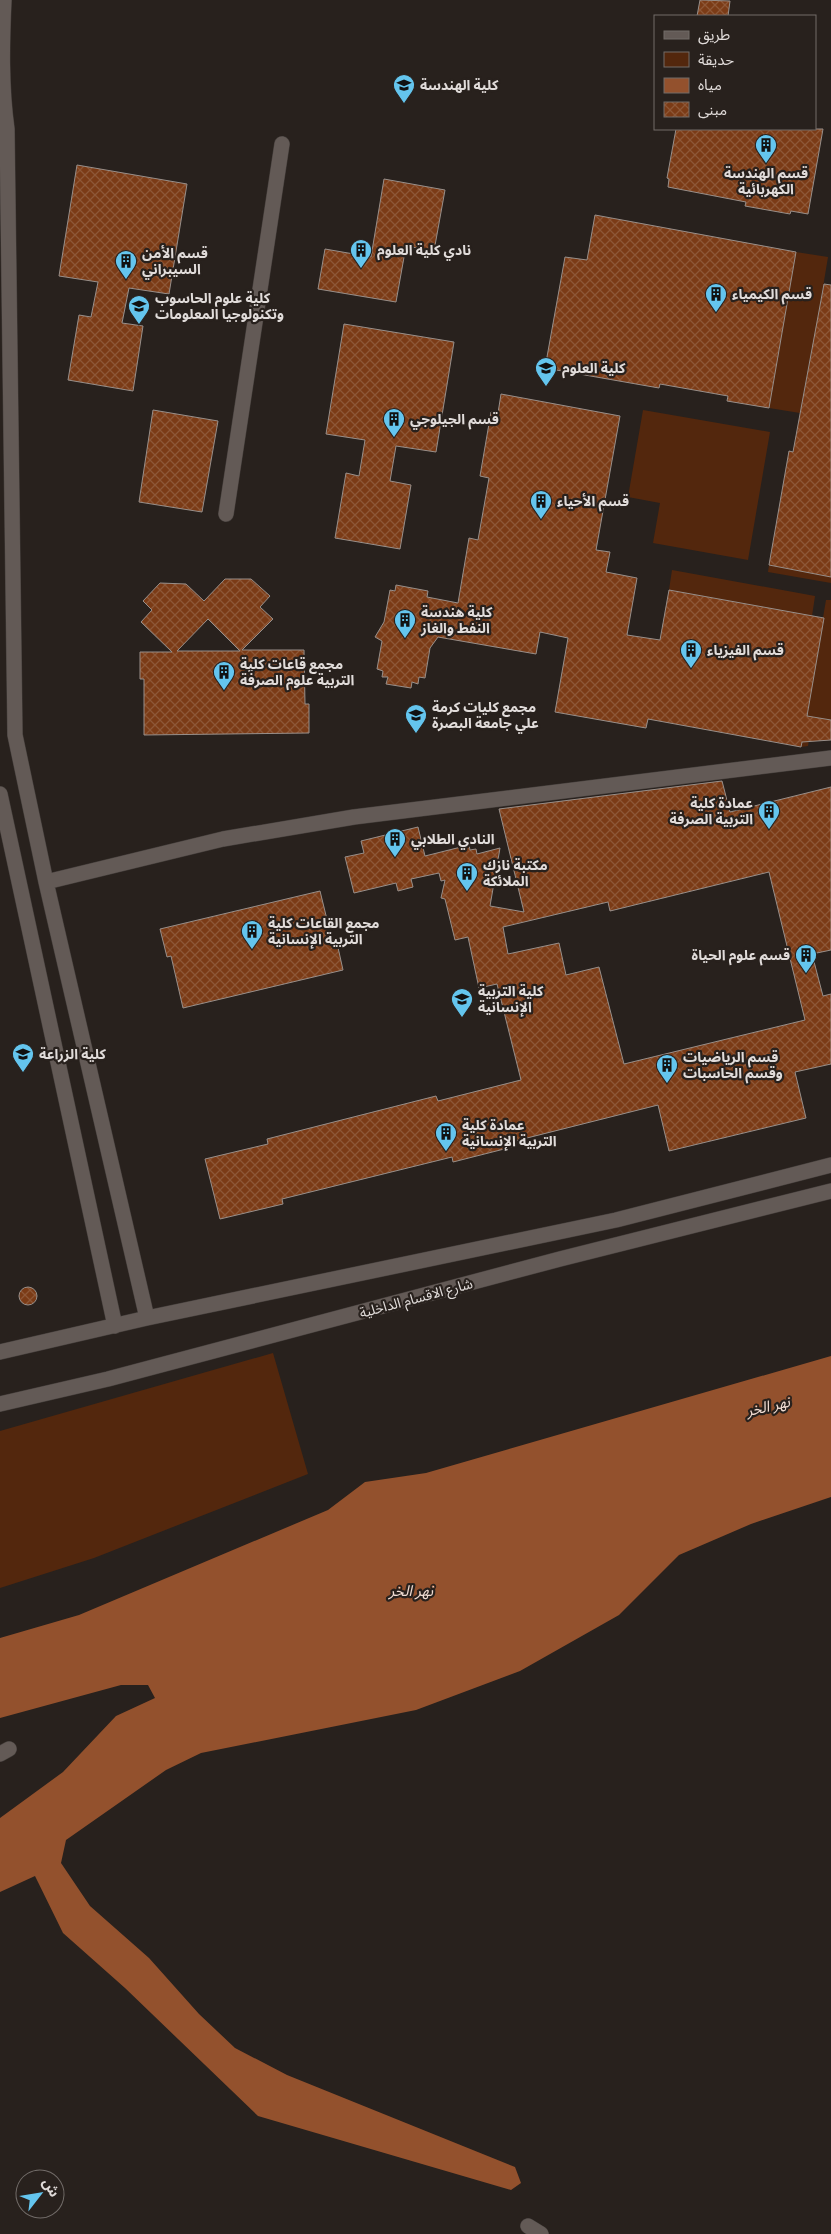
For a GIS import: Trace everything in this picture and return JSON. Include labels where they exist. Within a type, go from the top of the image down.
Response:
[{"type":"street","points":[[4,0],[2,50],[3,102],[7,128],[7,735],[46,882],[147,1318]]},
{"type":"street","points":[[226,514],[282,144]]},
{"type":"street","points":[[46,882],[223,839],[354,817],[831,758]]},
{"type":"street","points":[[0,794],[116,1326]]},
{"type":"street","points":[[0,1352],[147,1318],[616,1220],[831,1165]]},
{"type":"street","name":"شارع الاقسام الداخلية","points":[[0,1404],[108,1379],[551,1262],[831,1191]]},
{"type":"street","points":[[528,2226],[541,2234]]},
{"type":"green space","points":[[796,252],[828,257],[817,323],[831,351],[812,347],[800,413],[769,408]]},
{"type":"green space","points":[[643,410],[770,432],[748,560],[653,543],[660,503],[628,497]]},
{"type":"green space","points":[[769,565],[831,577],[831,583],[768,572]]},
{"type":"green space","points":[[672,570],[815,596],[812,616],[669,590]]},
{"type":"green space","points":[[826,600],[831,600],[831,720],[813,717],[808,746],[801,747]]},
{"type":"green space","points":[[273,1353],[308,1474],[94,1558],[0,1588],[0,1431]]},
{"type":"water","name":"نهر الخر","points":[[831,1356],[831,1497],[751,1524],[679,1555],[619,1615],[520,1671],[416,1710],[201,1753],[166,1770],[66,1840],[61,1863],[90,1906],[149,1958],[199,2014],[235,2048],[287,2075],[515,2167],[521,2183],[511,2190],[258,2116],[125,1988],[63,1933],[35,1876],[0,1892],[0,1818],[63,1772],[116,1716],[155,1698],[148,1685],[121,1685],[0,1718],[0,1638],[79,1615],[328,1510],[365,1482],[426,1473]]},
{"type":"building","points":[[700,0],[730,1],[728,15],[697,15]]},
{"type":"building","points":[[823,129],[808,214],[791,211],[790,214],[745,206],[746,202],[668,187],[669,179],[667,178],[676,130]]},
{"type":"building","name":"قسم الأمن السيبراني","points":[[77,165],[187,184],[169,294],[129,288],[122,323],[143,326],[133,391],[68,380],[79,315],[91,317],[98,282],[59,276]]},
{"type":"building","points":[[384,179],[445,190],[434,251],[406,246],[396,302],[318,289],[325,249],[371,257]]},
{"type":"building","name":"قسم الكيمياء","points":[[595,215],[796,252],[769,408],[727,401],[728,396],[660,384],[659,388],[545,368],[565,257],[587,260]]},
{"type":"building","points":[[824,284],[831,285],[831,577],[769,565],[789,451],[793,452]]},
{"type":"building","name":"قسم الجيلوجي","points":[[344,324],[454,342],[436,452],[396,446],[390,481],[411,485],[400,549],[335,538],[346,473],[359,476],[365,440],[326,434]]},
{"type":"building","points":[[501,394],[620,416],[596,550],[610,552],[606,572],[637,578],[627,635],[660,640],[669,590],[824,618],[807,716],[831,720],[831,740],[802,742],[801,747],[648,719],[646,728],[555,712],[568,638],[540,632],[536,654],[438,637],[430,648],[425,678],[419,677],[418,684],[412,682],[411,688],[386,684],[388,677],[382,677],[383,671],[377,669],[382,641],[375,637],[384,622],[390,590],[395,591],[396,585],[428,591],[427,597],[458,603],[469,538],[478,540],[489,478],[480,476],[491,412],[498,413]]},
{"type":"building","points":[[153,410],[218,421],[202,512],[139,502]]},
{"type":"building","name":"مجمع قاعات كلية التربية علوم الصرفة","points":[[225,579],[251,579],[270,596],[260,607],[273,619],[242,650],[304,650],[305,704],[309,704],[309,733],[144,735],[144,679],[140,679],[140,652],[172,652],[141,622],[152,610],[143,601],[160,583],[186,584],[204,601]],"holes":[[[208,619],[240,651],[177,651]]]},
{"type":"building","points":[[722,781],[730,812],[831,787],[831,950],[812,954],[823,996],[831,994],[831,1064],[795,1072],[806,1118],[669,1151],[658,1105],[515,1141],[516,1146],[453,1162],[452,1157],[282,1199],[283,1204],[220,1219],[205,1159],[268,1144],[267,1139],[436,1096],[438,1101],[521,1080],[497,984],[479,988],[468,937],[455,940],[445,899],[441,898],[445,880],[441,881],[439,873],[411,879],[413,887],[398,891],[396,883],[354,893],[345,857],[364,853],[361,841],[418,827],[425,856],[469,845],[470,850],[476,849],[477,854],[500,848],[490,906],[524,912],[499,809]],"holes":[[[769,872],[805,1020],[624,1064],[599,967],[566,975],[559,943],[508,954],[503,927],[608,902],[610,911]]]},
{"type":"building","name":"مجمع القاعات كلية التربية الإنسانية","points":[[320,891],[333,944],[337,943],[343,970],[183,1008],[171,956],[167,957],[160,929]]},
{"type":"building","points":[[28,1287],[34,1290],[37,1296],[34,1302],[28,1305],[22,1302],[19,1296],[22,1290]]},
{"type":"place","name":"كلية الهندسة","points":[[404,104]]},
{"type":"place","name":"قسم الهندسة الكهربائية","points":[[766,164]]},
{"type":"place","name":"نادي كلية العلوم","points":[[361,269]]},
{"type":"place","name":"قسم الأمن السيبراني","points":[[126,280]]},
{"type":"place","name":"قسم الكيمياء","points":[[716,313]]},
{"type":"place","name":"كلية علوم الحاسوب وتكنولوجيا المعلومات","points":[[139,325]]},
{"type":"place","name":"كلية العلوم","points":[[546,387]]},
{"type":"place","name":"قسم الجيلوجي","points":[[394,438]]},
{"type":"place","name":"قسم الأحياء","points":[[541,520]]},
{"type":"place","name":"كلية هندسة النفط والغاز","points":[[405,639]]},
{"type":"place","name":"قسم الفيزياء","points":[[691,669]]},
{"type":"place","name":"مجمع قاعات كلية التربية علوم الصرفة","points":[[224,691]]},
{"type":"place","name":"مجمع كليات كرمة علي جامعة البصرة","points":[[416,734]]},
{"type":"place","name":"عمادة كلية التربية الصرفة","points":[[769,830]]},
{"type":"place","name":"النادي الطلابي","points":[[395,858]]},
{"type":"place","name":"مكتبة نازك الملائكة","points":[[467,892]]},
{"type":"place","name":"مجمع القاعات كلية التربية الإنسانية","points":[[252,950]]},
{"type":"place","name":"قسم علوم الحياة","points":[[806,974]]},
{"type":"place","name":"كلية التربية الإنسانية","points":[[462,1018]]},
{"type":"place","name":"كلية الزراعة","points":[[23,1073]]},
{"type":"place","name":"قسم الرياضيات وقسم الحاسبات","points":[[667,1084]]},
{"type":"place","name":"عمادة كلية التربية الإنسانية","points":[[446,1152]]}]
